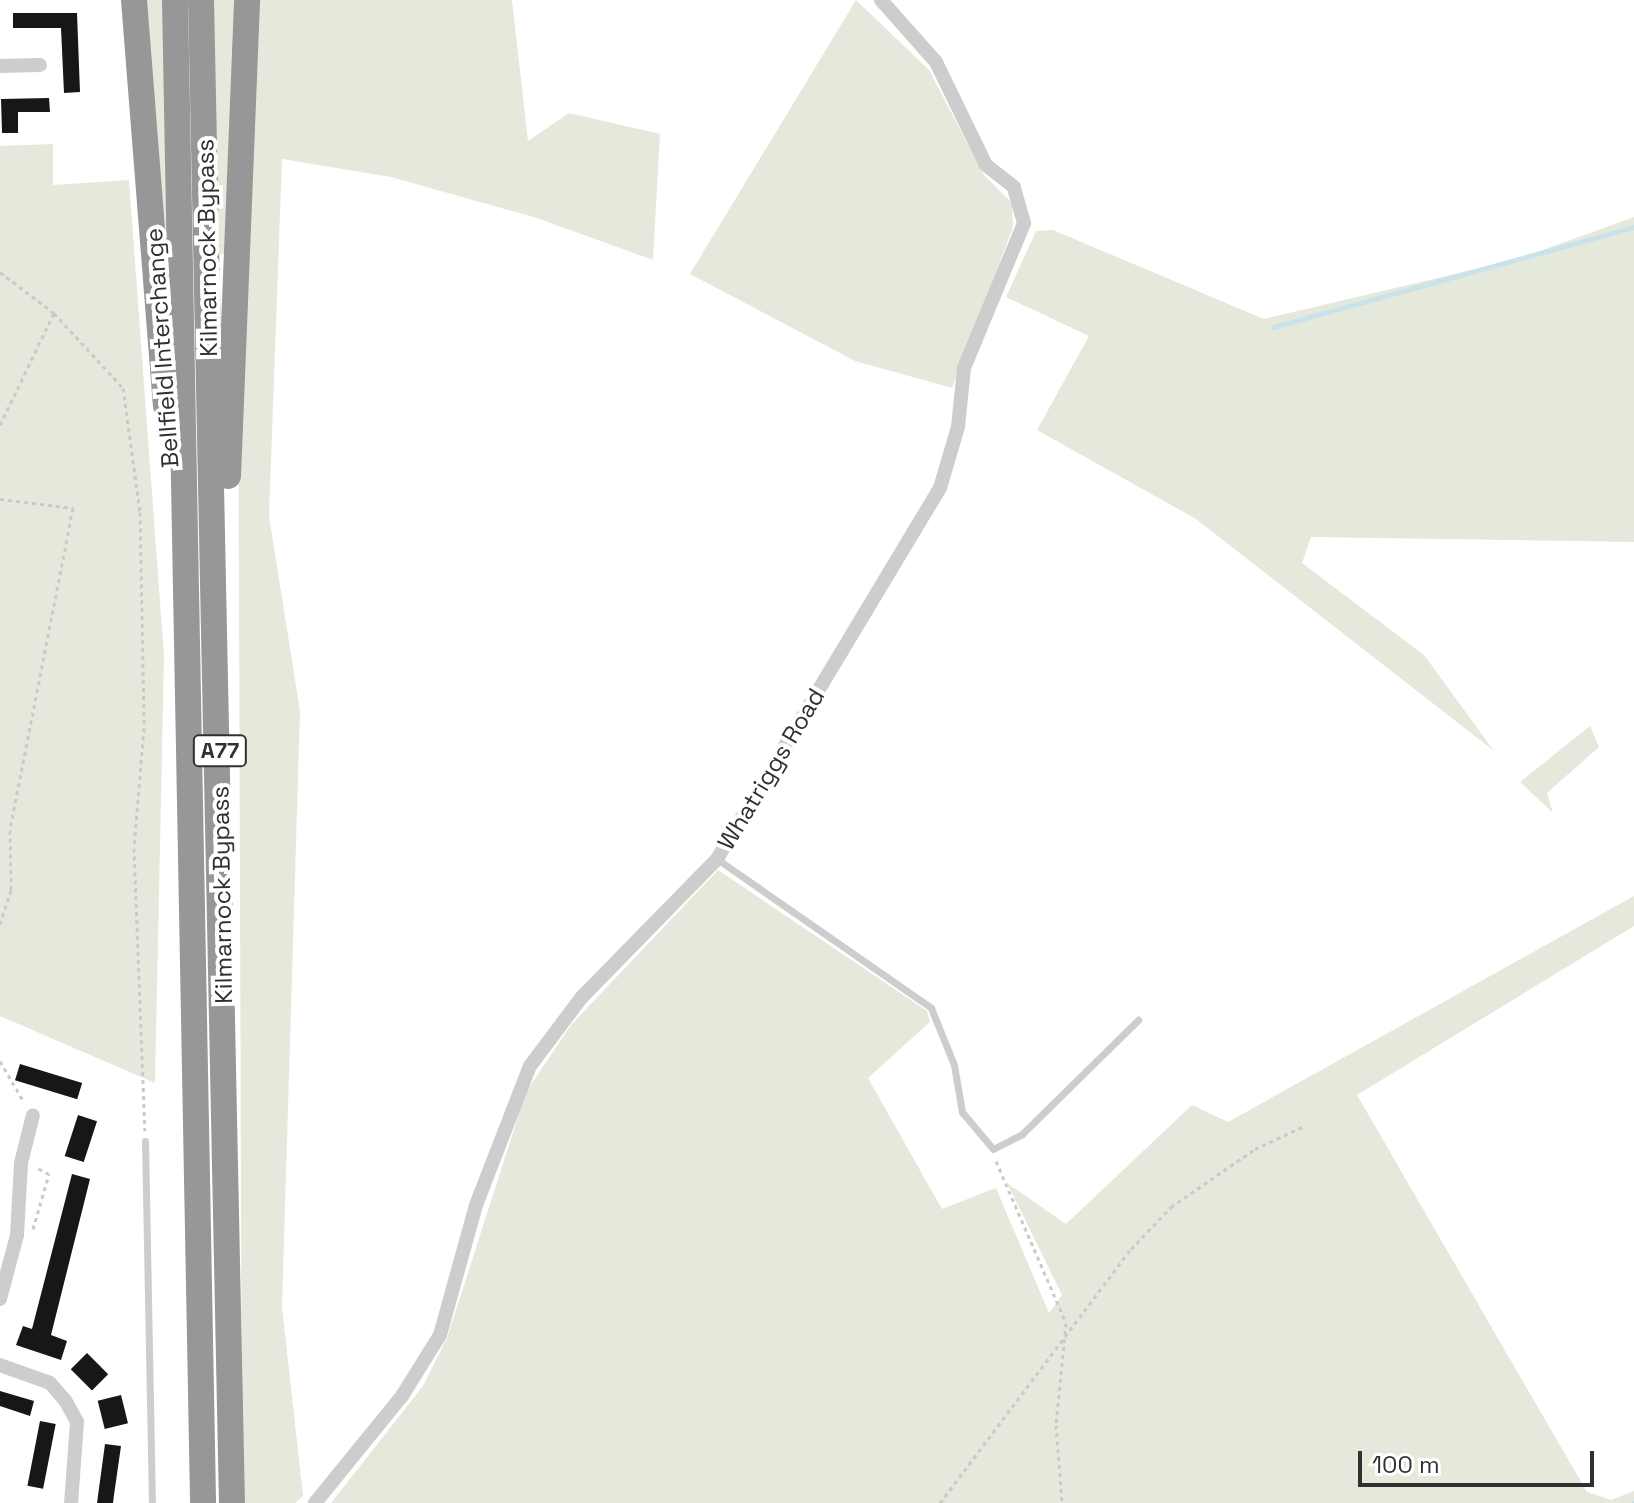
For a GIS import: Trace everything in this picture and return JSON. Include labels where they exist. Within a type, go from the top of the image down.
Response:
[{"type":"highway","name":"Bellfield Interchange","points":[[134,0],[187,697]]},
{"type":"highway","name":"Kilmarnock Bypass","points":[[175,0],[203,1503]]},
{"type":"highway","name":"Kilmarnock Bypass","points":[[201,0],[219,714],[232,1503]]},
{"type":"highway","name":"A77","points":[[219,714],[247,0]]},
{"type":"street","name":"Whatriggs Road","points":[[315,1503],[402,1396],[440,1335],[476,1205],[530,1066],[581,998],[717,859],[940,488],[958,427],[964,368],[1024,223],[1014,187],[986,165],[936,62],[881,0]]},
{"type":"street","points":[[0,66],[40,65]]},
{"type":"street","points":[[0,1299],[17,1235],[21,1163],[33,1115]]},
{"type":"street","points":[[0,1365],[50,1383],[71,1411],[78,1456],[71,1503]]},
{"type":"lane","points":[[717,859],[931,1008],[954,1065],[962,1112],[993,1149],[1022,1134],[1138,1020]]},
{"type":"lane","points":[[145,1141],[152,1503]]},
{"type":"path","points":[[0,272],[54,313],[123,388],[140,512],[144,728],[134,848],[145,1141]]},
{"type":"path","points":[[0,425],[54,313]]},
{"type":"path","points":[[0,499],[73,508],[10,830],[11,890],[0,924]]},
{"type":"path","points":[[0,1061],[33,1115]]},
{"type":"path","points":[[940,1503],[1065,1336],[1171,1207],[1255,1149],[1304,1126]]},
{"type":"path","points":[[993,1149],[1066,1323],[1056,1425],[1062,1503]]},
{"type":"path","points":[[17,1235],[31,1237],[49,1174],[21,1163]]},
{"type":"shaded area","points":[[143,0],[166,0],[172,251],[163,251]]},
{"type":"shaded area","points":[[211,0],[237,0],[228,254],[217,254]]},
{"type":"shaded area","points":[[254,0],[512,0],[528,141],[569,113],[660,134],[653,260],[537,218],[391,177],[282,159],[269,516],[300,711],[282,1307],[303,1496],[295,1503],[242,1503],[238,298]]},
{"type":"shaded area","points":[[856,0],[929,70],[984,175],[1012,203],[1013,227],[952,388],[855,361],[690,274]]},
{"type":"shaded area","points":[[53,144],[53,185],[129,180],[164,656],[155,1083],[0,1016],[0,146]]},
{"type":"shaded area","points":[[1634,217],[1634,542],[1311,537],[1302,563],[1424,655],[1494,751],[1196,519],[1037,430],[1089,336],[1006,297],[1036,231],[1053,230],[1264,319],[1518,259]]},
{"type":"shaded area","points":[[1590,726],[1599,747],[1547,793],[1553,813],[1520,782]]},
{"type":"shaded area","points":[[718,870],[927,1011],[930,1022],[868,1078],[942,1209],[996,1188],[1049,1313],[1062,1295],[1007,1183],[1066,1224],[1192,1105],[1228,1122],[1634,896],[1634,926],[1357,1095],[1587,1492],[1611,1500],[1634,1491],[1634,1503],[331,1503],[423,1386],[447,1338],[526,1092],[571,1025]]},
{"type":"building","points":[[13,13],[77,13],[80,92],[64,93],[61,28],[13,28]]},
{"type":"building","points":[[49,98],[50,112],[18,112],[18,133],[2,133],[1,99]]},
{"type":"building","points":[[20,1064],[82,1083],[77,1099],[15,1080]]},
{"type":"building","points":[[78,1115],[97,1121],[84,1162],[65,1156]]},
{"type":"building","points":[[72,1174],[90,1179],[51,1335],[67,1341],[61,1360],[16,1345],[23,1326],[32,1329]]},
{"type":"building","points":[[87,1353],[108,1374],[92,1390],[71,1369]]},
{"type":"building","points":[[0,1391],[34,1401],[30,1416],[0,1406]]},
{"type":"building","points":[[121,1395],[128,1423],[105,1429],[98,1401]]},
{"type":"building","points":[[40,1421],[56,1424],[43,1489],[27,1486]]},
{"type":"building","points":[[105,1444],[121,1446],[113,1503],[97,1503]]},
{"type":"waterway","points":[[1273,327],[1634,227]]}]
